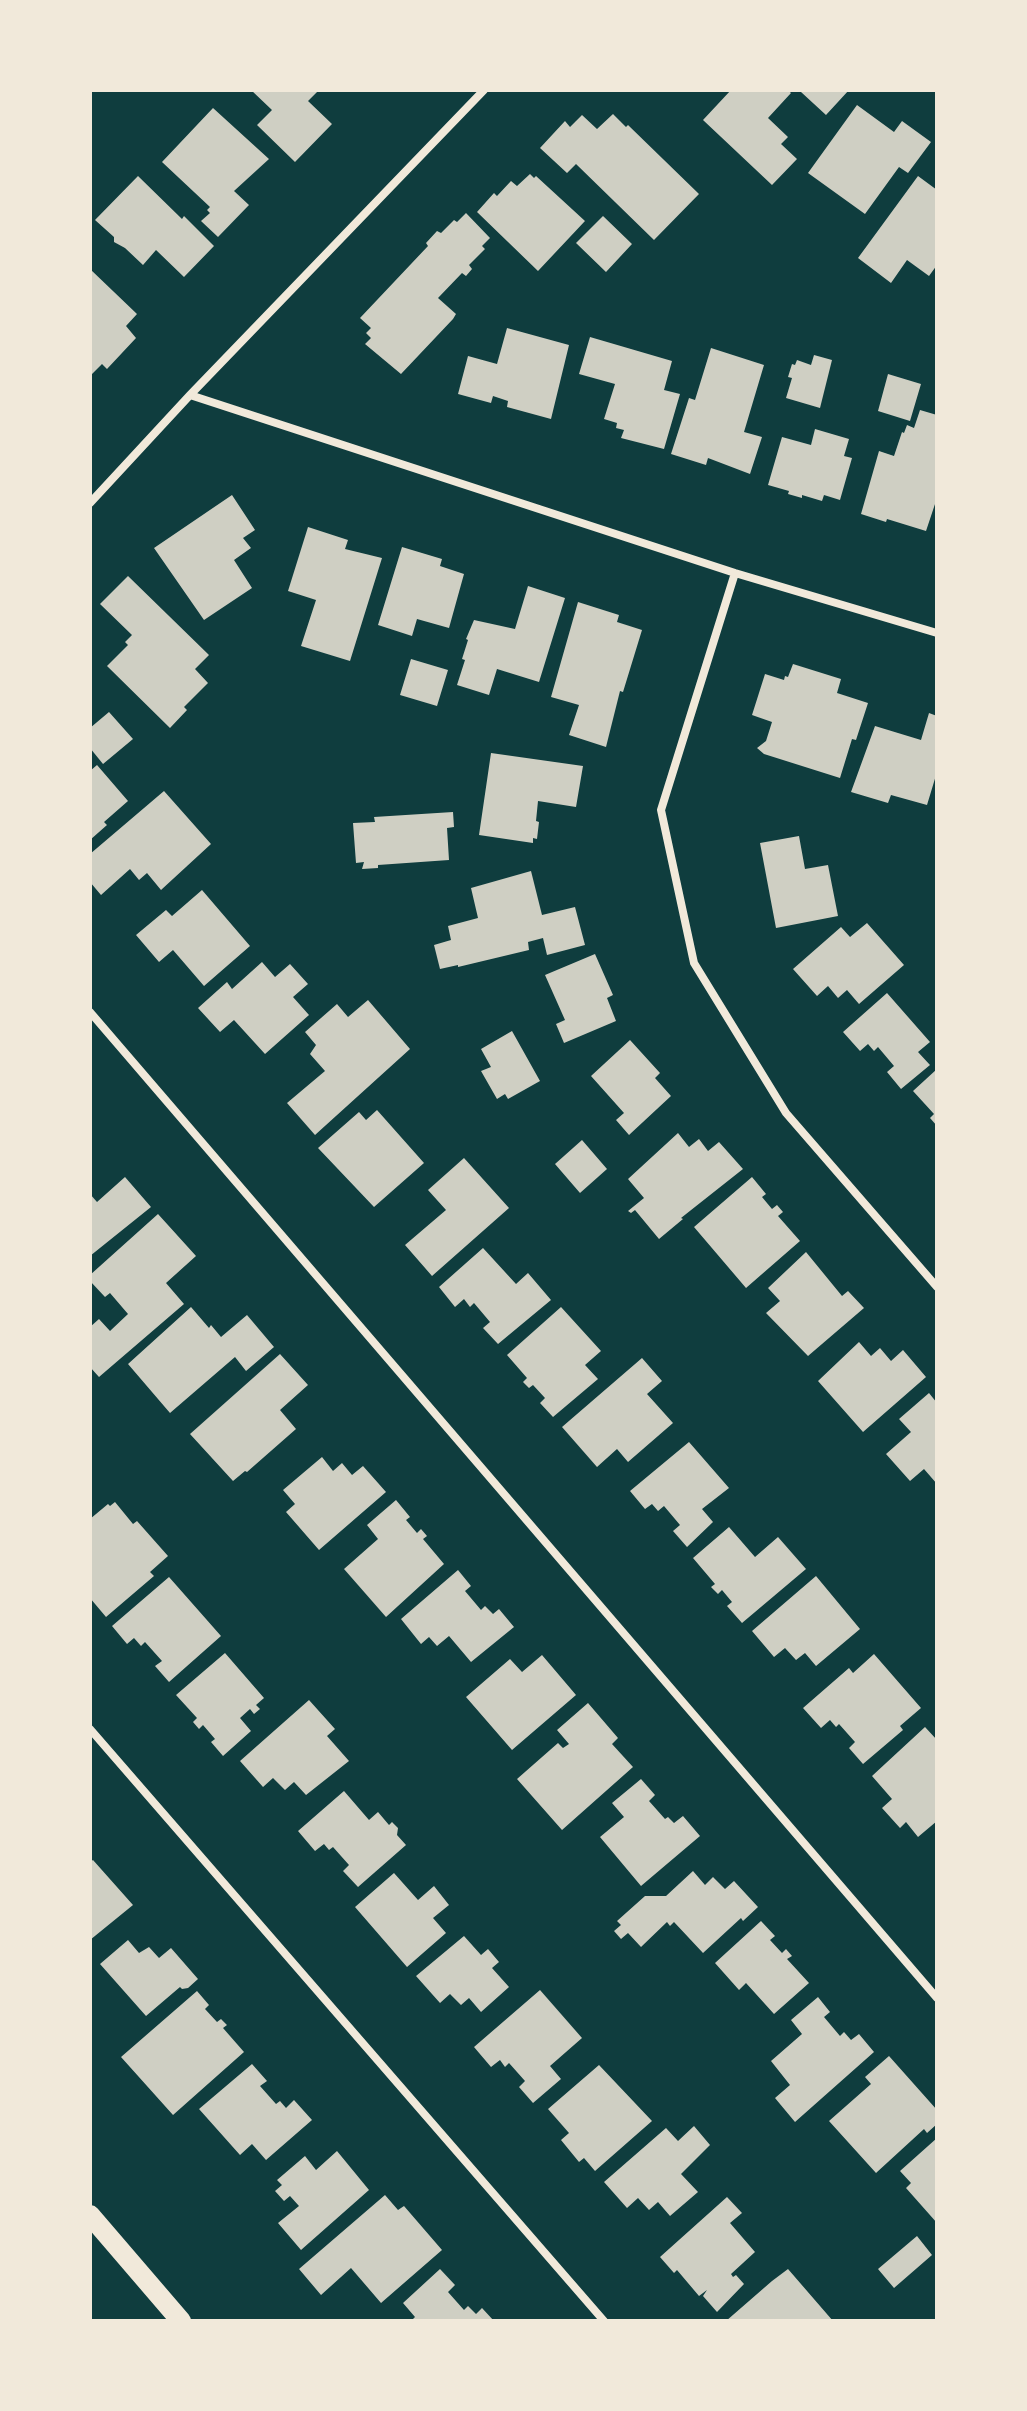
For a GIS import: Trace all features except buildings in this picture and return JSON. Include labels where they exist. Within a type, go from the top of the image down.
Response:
[{"type":"main road","points":[[90,2215],[181,2321]]},
{"type":"street","points":[[90,503],[484,90]]},
{"type":"street","points":[[190,395],[735,573],[937,633]]},
{"type":"street","points":[[735,573],[661,810],[694,963],[786,1113],[937,1287]]},
{"type":"street","points":[[90,1012],[937,1998]]},
{"type":"street","points":[[90,1729],[604,2321]]}]
